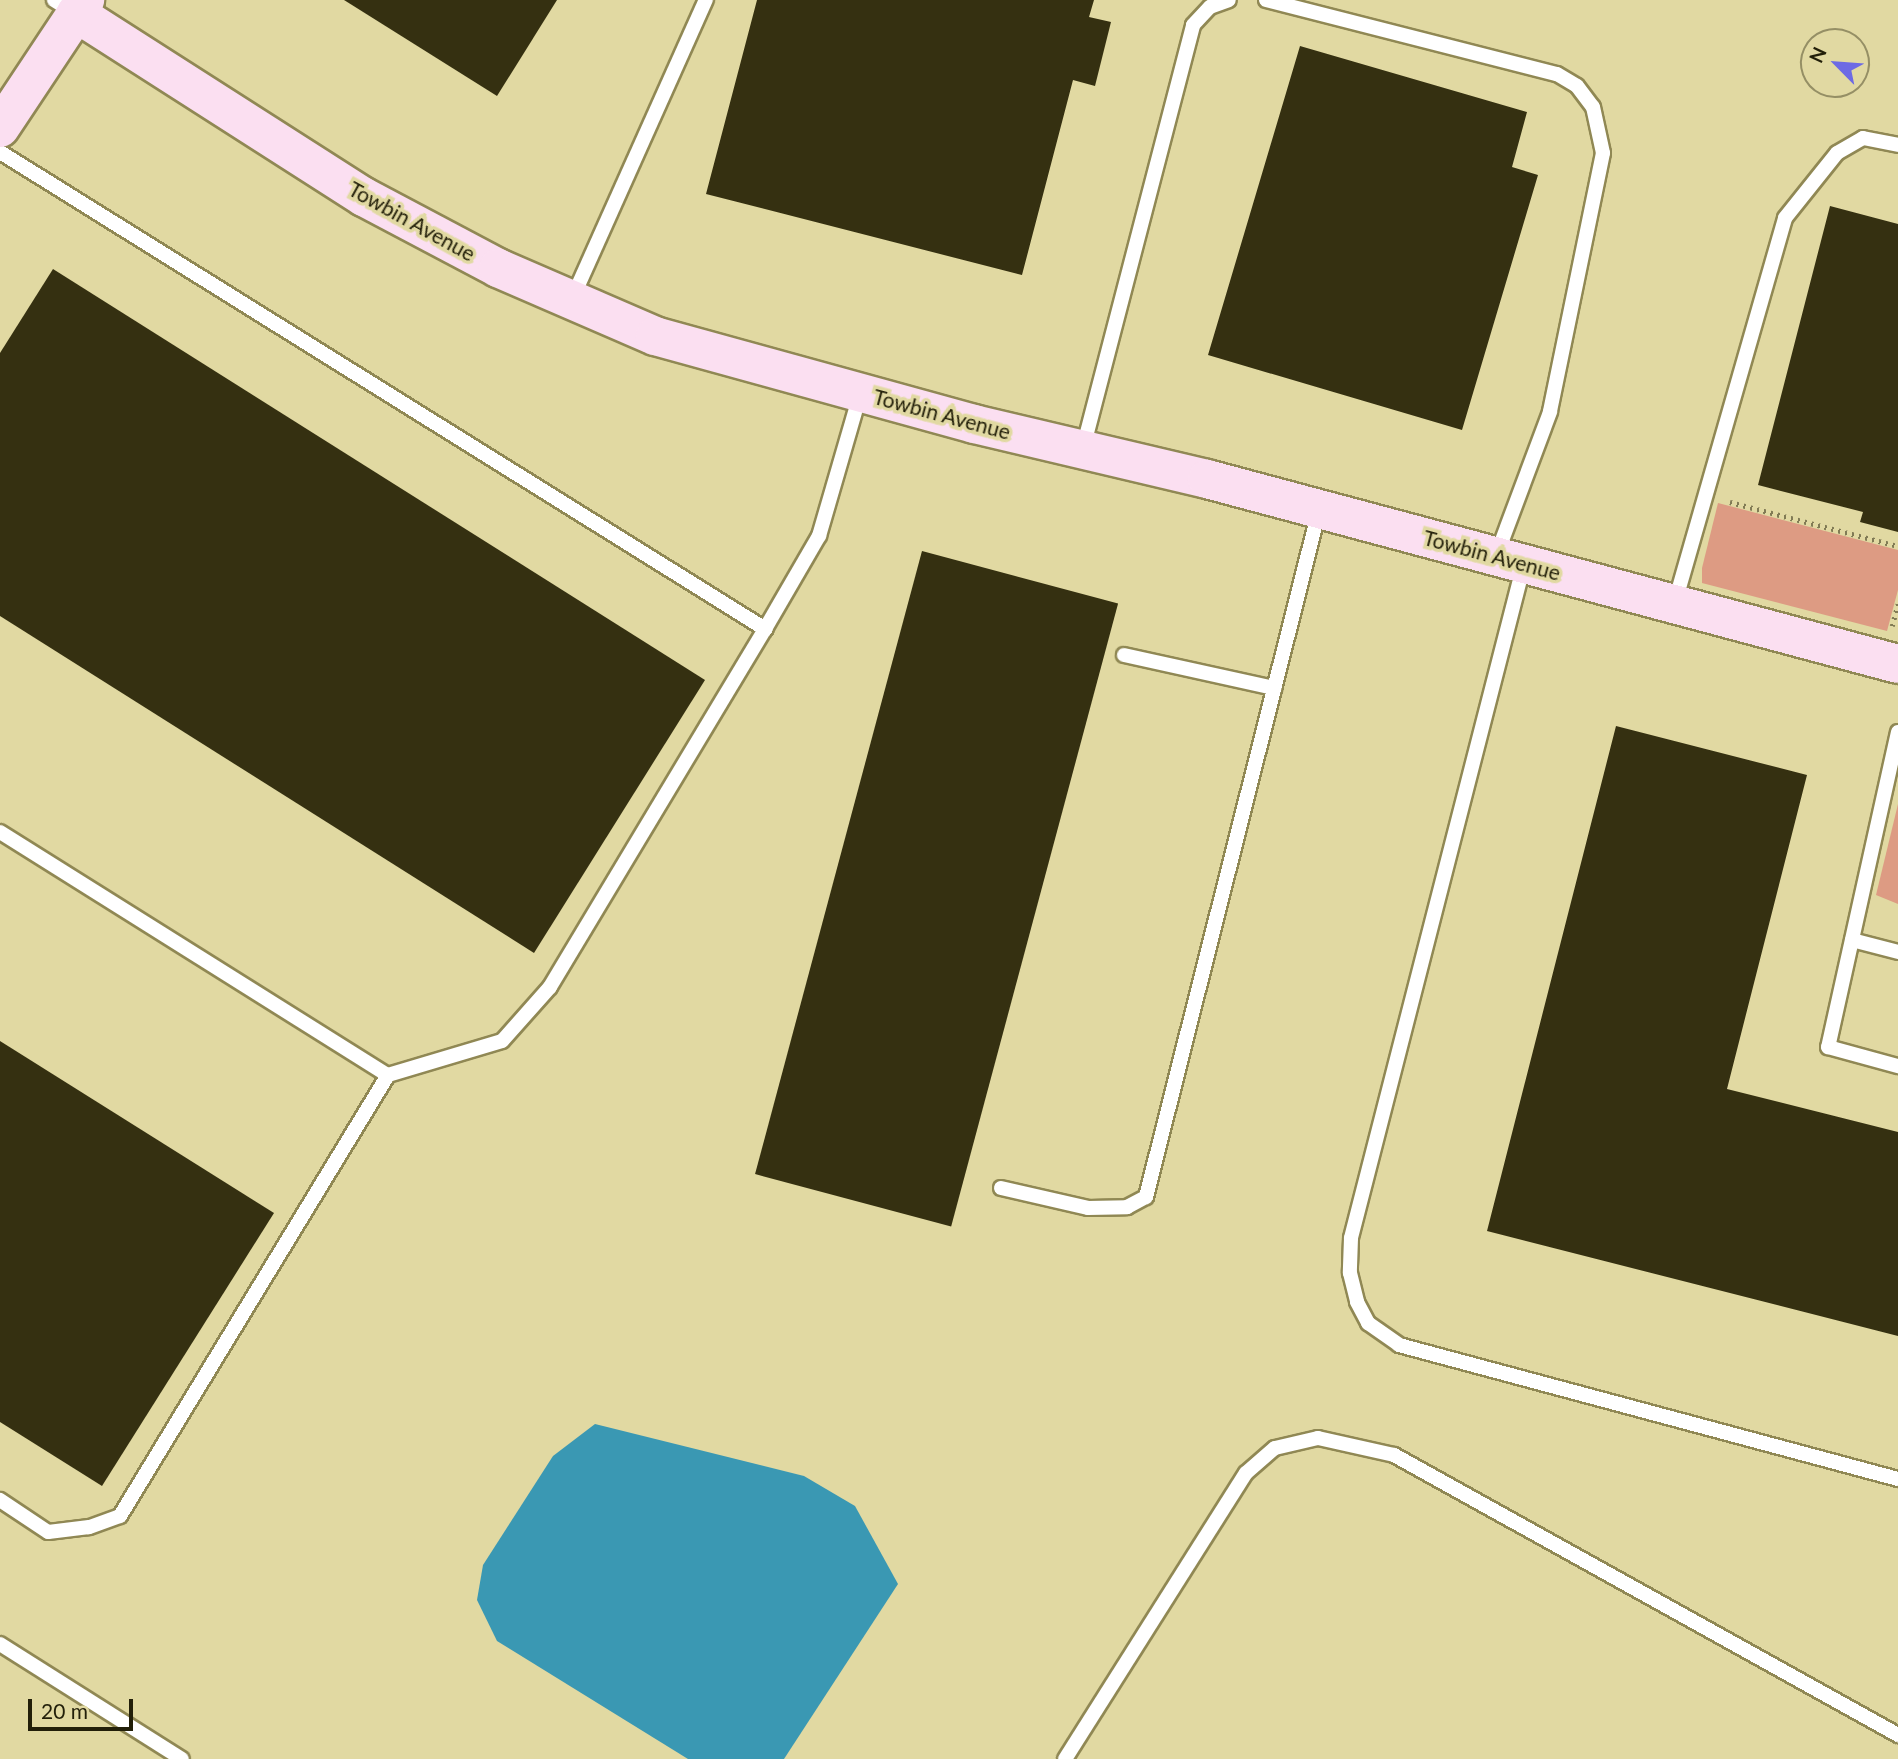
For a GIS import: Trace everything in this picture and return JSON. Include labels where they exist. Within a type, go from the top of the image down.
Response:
[{"type":"street","name":"Towbin Avenue","points":[[72,4],[364,197],[498,268],[654,336],[861,393],[1320,509],[1898,664]]},
{"type":"street","points":[[0,128],[72,4]]},
{"type":"lane","points":[[571,300],[706,0]]},
{"type":"lane","points":[[1082,450],[1193,26],[1210,7],[1229,0]]},
{"type":"lane","points":[[1266,0],[1557,74],[1577,86],[1593,107],[1603,153],[1550,411],[1508,515],[1511,560],[1351,1238],[1350,1273],[1357,1302],[1368,1323],[1399,1345],[1898,1479]]},
{"type":"lane","points":[[1674,604],[1785,218],[1837,153],[1863,138],[1898,145]]},
{"type":"lane","points":[[0,152],[765,629]]},
{"type":"lane","points":[[0,1500],[48,1532],[89,1527],[120,1516],[388,1074],[502,1041],[550,987],[819,536],[861,393]]},
{"type":"lane","points":[[1001,1188],[1088,1208],[1127,1207],[1146,1197],[1320,509]]},
{"type":"lane","points":[[1124,655],[1274,688]]},
{"type":"lane","points":[[1898,732],[1828,1047],[1898,1066]]},
{"type":"lane","points":[[0,832],[388,1074]]},
{"type":"lane","points":[[1852,940],[1898,952]]},
{"type":"lane","points":[[1065,1759],[1245,1473],[1275,1448],[1318,1438],[1394,1455],[1898,1735]]},
{"type":"lane","points":[[0,1644],[182,1759]]},
{"type":"path","points":[[1705,496],[1898,546]]},
{"type":"shaded area","points":[[1718,503],[1898,550],[1898,590],[1887,631],[1702,583],[1702,568]]},
{"type":"shaded area","points":[[1898,804],[1898,904],[1876,895]]},
{"type":"water","points":[[595,1424],[804,1476],[855,1506],[898,1584],[784,1759],[688,1759],[497,1641],[477,1600],[483,1565],[553,1456]]},
{"type":"building","points":[[344,0],[557,0],[497,96]]},
{"type":"building","points":[[757,0],[1094,0],[1089,17],[1111,22],[1095,86],[1073,80],[1022,275],[706,194]]},
{"type":"building","points":[[1300,46],[1527,112],[1512,167],[1538,175],[1462,430],[1208,355]]},
{"type":"building","points":[[1830,206],[1898,224],[1898,532],[1860,522],[1863,512],[1758,485]]},
{"type":"building","points":[[53,269],[705,680],[534,953],[0,616],[0,353]]},
{"type":"building","points":[[922,551],[1118,604],[951,1227],[755,1174]]},
{"type":"building","points":[[1616,726],[1807,775],[1727,1089],[1898,1132],[1898,1336],[1487,1231]]},
{"type":"building","points":[[0,1041],[274,1213],[102,1486],[0,1422]]}]
